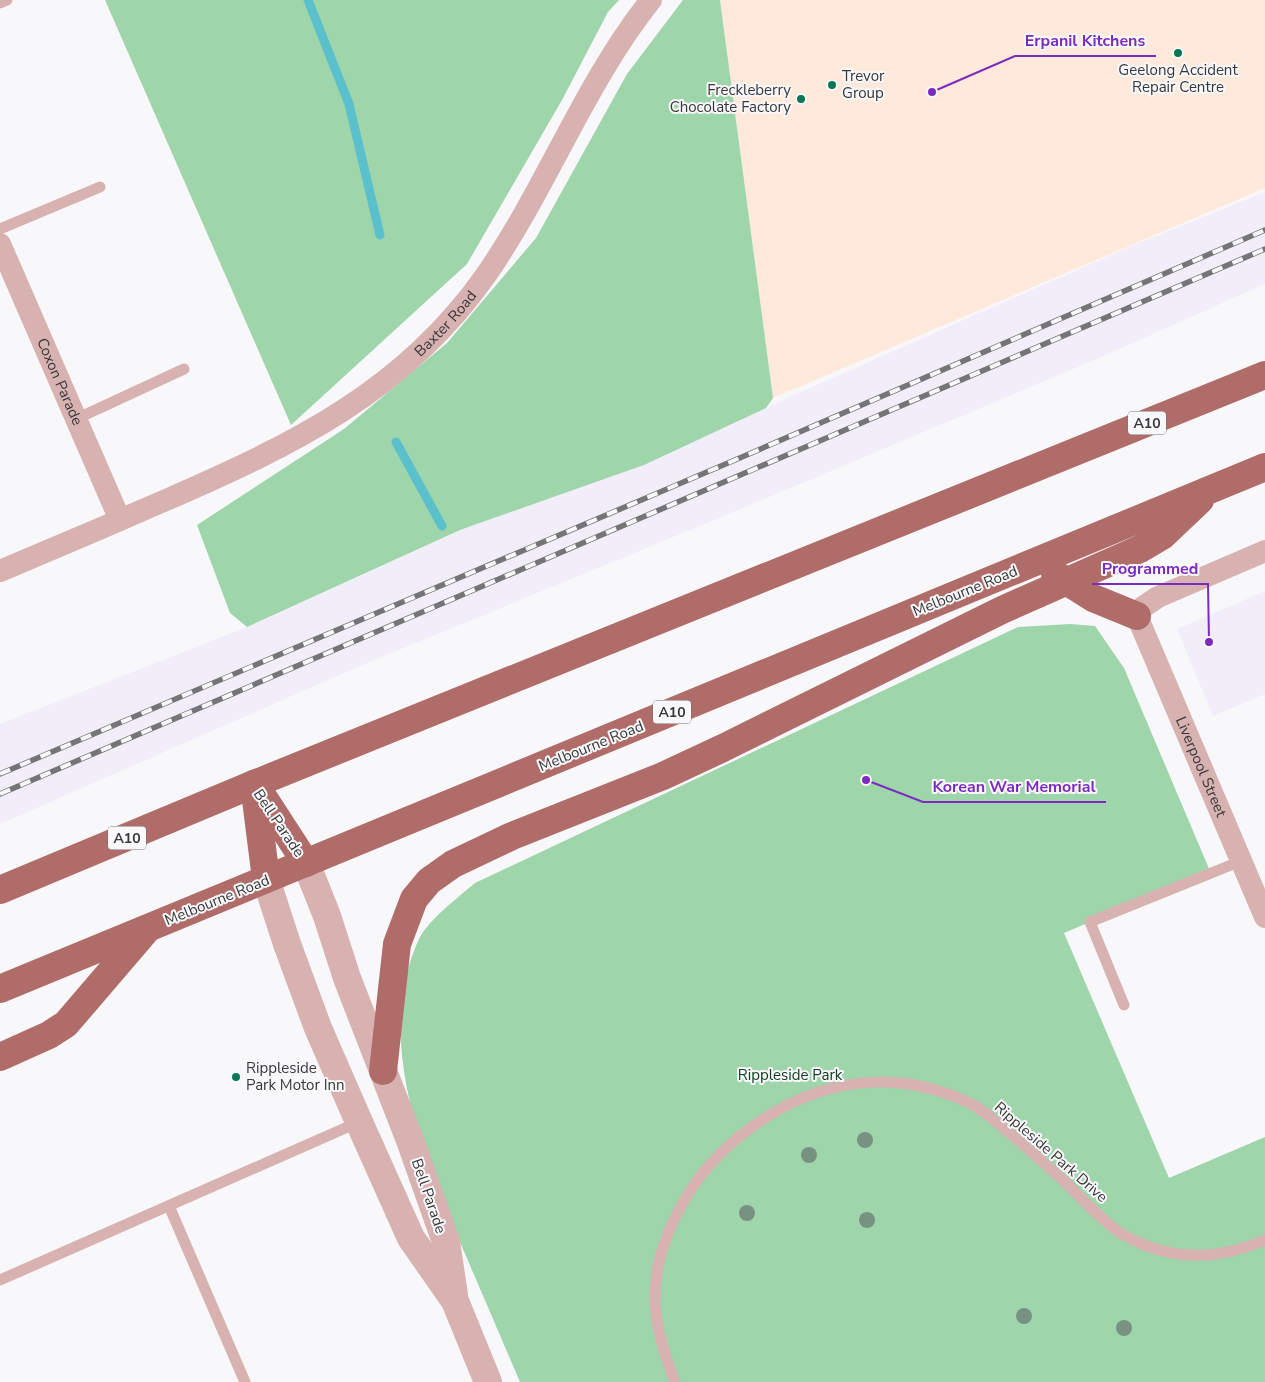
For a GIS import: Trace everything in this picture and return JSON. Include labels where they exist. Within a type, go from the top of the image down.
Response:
[{"type":"highway","name":"A10","points":[[0,890],[254,784],[1265,375]]},
{"type":"highway","name":"Melbourne Road","points":[[0,989],[1265,467]]},
{"type":"highway","points":[[383,1071],[397,944],[414,899],[429,881],[480,849],[663,776],[1002,610],[1140,549],[1162,536],[1214,488]]},
{"type":"highway","points":[[1038,561],[1065,582],[1102,603],[1137,616]]},
{"type":"highway","name":"Bell Parade","points":[[254,784],[306,863]]},
{"type":"highway","name":"Bell Parade","points":[[254,784],[266,879]]},
{"type":"highway","points":[[0,1057],[49,1035],[66,1024],[148,928]]},
{"type":"street","name":"Baxter Road","points":[[0,571],[213,480],[313,430],[371,392],[424,347],[485,276],[508,241],[606,64],[651,0]]},
{"type":"street","name":"Coxon Parade","points":[[0,244],[120,520]]},
{"type":"street","points":[[1137,616],[1143,607],[1158,597],[1265,551]]},
{"type":"street","name":"Liverpool Street","points":[[1137,616],[1265,917]]},
{"type":"street","name":"Bell Parade","points":[[306,863],[446,1242],[455,1301]]},
{"type":"street","name":"Bell Parade","points":[[266,879],[287,944],[318,1028],[359,1122],[411,1238],[455,1301],[488,1382]]},
{"type":"lane","points":[[0,3],[7,0]]},
{"type":"lane","points":[[0,229],[100,187]]},
{"type":"lane","points":[[76,419],[184,369]]},
{"type":"lane","points":[[1124,1005],[1090,922],[1241,861]]},
{"type":"lane","name":"Rippleside Park Drive","points":[[675,1382],[655,1317],[655,1273],[680,1205],[704,1170],[730,1142],[758,1121],[794,1102],[857,1083],[896,1081],[934,1088],[978,1108],[1021,1142],[1121,1233],[1156,1249],[1189,1256],[1218,1255],[1245,1248],[1265,1240]]},
{"type":"lane","points":[[0,1280],[359,1122]]},
{"type":"lane","points":[[170,1206],[245,1382]]},
{"type":"shaded area","points":[[720,0],[1265,0],[1265,188],[773,398]]},
{"type":"shaded area","points":[[1265,192],[1265,284],[1097,359],[712,521],[367,663],[0,824],[0,724],[247,627],[460,530],[644,465],[785,399],[1129,247]]},
{"type":"shaded area","points":[[1265,591],[1265,694],[1213,716],[1177,629]]},
{"type":"green space","points":[[105,0],[619,0],[608,12],[562,100],[467,264],[291,425]]},
{"type":"green space","points":[[683,0],[720,0],[773,398],[766,408],[644,465],[460,530],[247,627],[230,613],[197,525],[344,429],[447,343],[536,238],[627,74]]},
{"type":"green space","name":"Rippleside Park","points":[[1070,624],[1095,626],[1124,668],[1210,871],[1064,933],[1169,1178],[1265,1137],[1265,1382],[520,1382],[435,1181],[409,1100],[402,1059],[401,1018],[406,978],[423,932],[429,924],[475,883],[1018,627]]},
{"type":"waterway","points":[[308,0],[349,104],[380,235]]},
{"type":"waterway","points":[[396,442],[442,526]]},
{"type":"railway","points":[[0,774],[749,454],[1265,230]]},
{"type":"railway","points":[[0,794],[1265,249]]},
{"type":"place","name":"Geelong Accident Repair Centre","points":[[1178,53]]},
{"type":"place","name":"Trevor Group","points":[[832,85]]},
{"type":"place","name":"Erpanil Kitchens","points":[[932,92]]},
{"type":"place","name":"Freckleberry Chocolate Factory","points":[[801,99]]},
{"type":"place","name":"Programmed","points":[[1209,642]]},
{"type":"place","name":"Korean War Memorial","points":[[866,780]]},
{"type":"place","name":"Rippleside Park Motor Inn","points":[[236,1077]]}]
